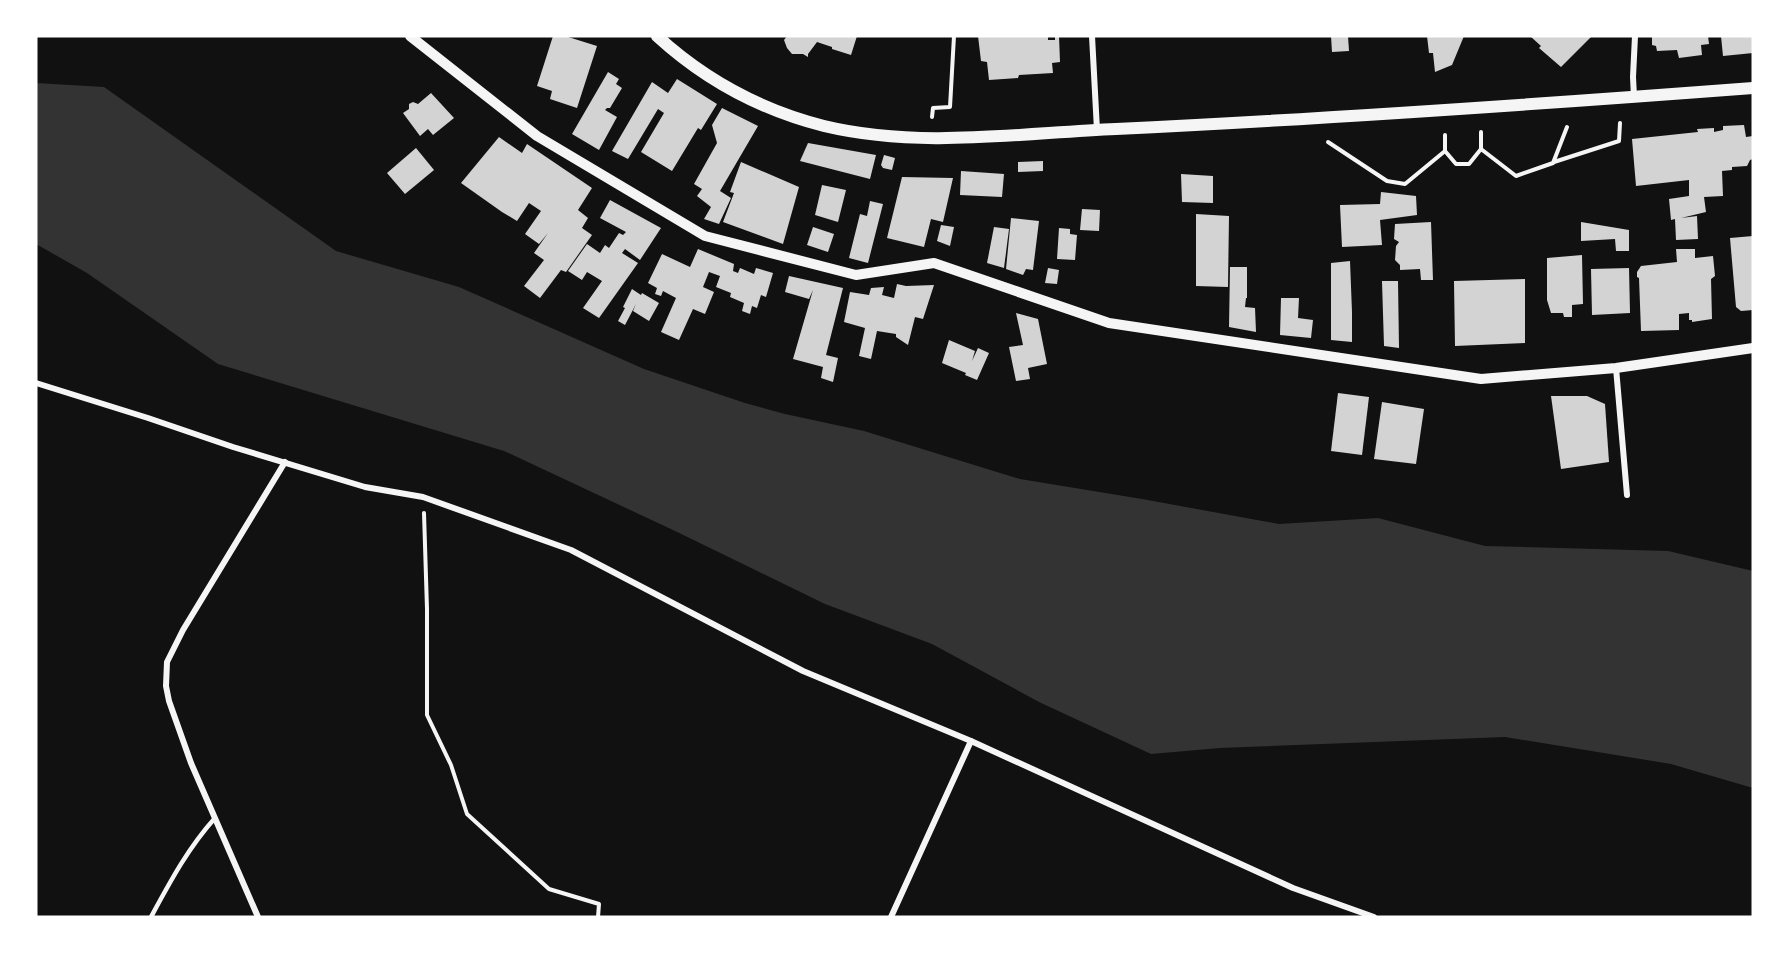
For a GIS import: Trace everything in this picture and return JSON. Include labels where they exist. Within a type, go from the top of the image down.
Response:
[{"type":"main road","points":[[657,36],[706,76],[734,92],[789,116],[863,133],[933,139],[1268,122],[1753,88]]},
{"type":"street","points":[[410,36],[537,136],[705,236],[856,275],[934,263],[1109,323],[1481,379],[1616,368],[1753,348]]},
{"type":"street","points":[[1092,36],[1097,130]]},
{"type":"street","points":[[1634,97],[1635,36]]},
{"type":"street","points":[[1616,368],[1627,495]]},
{"type":"street","points":[[36,383],[365,487],[423,498],[571,550],[803,670],[971,741],[1293,888],[1374,917]]},
{"type":"street","points":[[258,917],[191,763],[169,701],[166,686],[167,662],[183,630],[285,462]]},
{"type":"street","points":[[891,917],[971,741]]},
{"type":"lane","points":[[151,917],[186,853],[214,818]]},
{"type":"path","points":[[932,117],[933,108],[950,107],[954,36]]},
{"type":"path","points":[[1481,149],[1516,176],[1619,141],[1620,123]]},
{"type":"path","points":[[1553,163],[1567,127]]},
{"type":"path","points":[[1445,135],[1445,151],[1456,164],[1469,164],[1481,149],[1481,132]]},
{"type":"path","points":[[1328,142],[1387,181],[1405,184],[1445,151]]},
{"type":"path","points":[[423,498],[427,609],[427,715],[451,765],[467,814],[549,889],[599,904],[598,917]]},
{"type":"shaded area","points":[[36,83],[104,87],[336,251],[459,287],[644,369],[745,403],[864,431],[1020,479],[1279,524],[1378,518],[1485,546],[1668,551],[1753,571],[1753,788],[1671,764],[1505,737],[1220,748],[1151,754],[1039,702],[932,644],[825,604],[504,451],[218,364],[87,273],[36,244]]},
{"type":"building","points":[[553,36],[565,36],[597,46],[577,108],[550,99],[552,91],[537,86]]},
{"type":"building","points":[[787,36],[857,36],[851,55],[817,42],[808,57],[803,54],[792,54],[784,40]]},
{"type":"building","points":[[978,36],[1048,36],[1048,40],[1055,40],[1055,36],[1059,36],[1060,62],[1052,63],[1053,73],[989,80],[987,62],[981,61]]},
{"type":"building","points":[[1331,36],[1348,36],[1349,51],[1332,52]]},
{"type":"building","points":[[1427,36],[1464,36],[1452,65],[1435,72],[1433,53],[1429,53]]},
{"type":"building","points":[[1530,36],[1592,36],[1561,67],[1539,48],[1541,46]]},
{"type":"building","points":[[1652,36],[1708,36],[1709,44],[1701,45],[1702,55],[1679,58],[1677,50],[1657,51],[1656,46],[1652,45]]},
{"type":"building","points":[[1721,36],[1753,36],[1753,53],[1723,56]]},
{"type":"building","points":[[608,72],[619,79],[616,84],[622,88],[610,108],[605,110],[617,117],[599,150],[572,134]]},
{"type":"building","points":[[677,79],[717,104],[701,130],[698,128],[672,171],[641,152],[664,113],[658,109],[628,159],[612,151],[652,82],[668,93]]},
{"type":"building","points":[[431,93],[454,118],[433,135],[428,129],[420,136],[403,113],[409,109],[409,104],[413,102],[418,104]]},
{"type":"building","points":[[722,108],[758,126],[720,191],[731,198],[719,224],[704,219],[711,207],[697,196],[702,189],[694,184],[717,143],[712,125]]},
{"type":"building","points":[[1744,125],[1746,137],[1753,136],[1753,159],[1747,166],[1732,167],[1732,170],[1722,171],[1723,196],[1704,197],[1706,212],[1681,218],[1697,216],[1698,239],[1676,240],[1675,219],[1671,220],[1669,199],[1689,196],[1689,180],[1636,186],[1632,139],[1698,132],[1697,129],[1714,128],[1714,132],[1723,130],[1723,126]]},
{"type":"building","points":[[499,137],[522,153],[527,144],[592,188],[578,210],[588,218],[582,228],[592,235],[566,272],[561,270],[540,298],[524,286],[544,260],[534,253],[548,233],[539,244],[525,234],[541,211],[529,203],[517,221],[461,183]]},
{"type":"building","points":[[808,143],[876,155],[870,179],[800,161]]},
{"type":"building","points":[[416,148],[434,170],[405,194],[387,173]]},
{"type":"building","points":[[884,155],[895,158],[892,170],[883,168],[881,165]]},
{"type":"building","points":[[1043,161],[1043,171],[1018,172],[1018,162]]},
{"type":"building","points":[[741,162],[799,187],[783,244],[723,222],[734,193],[730,192]]},
{"type":"building","points":[[961,171],[1004,174],[1002,197],[960,195]]},
{"type":"building","points":[[1181,174],[1213,176],[1213,203],[1182,202]]},
{"type":"building","points":[[902,177],[953,178],[943,222],[931,219],[924,247],[887,238]]},
{"type":"building","points":[[822,185],[846,190],[838,222],[815,215]]},
{"type":"building","points":[[1381,192],[1416,196],[1417,215],[1380,220],[1382,245],[1342,247],[1340,205],[1380,204]]},
{"type":"building","points":[[610,200],[661,228],[640,260],[625,249],[622,253],[638,263],[599,318],[583,308],[602,281],[587,272],[582,280],[568,271],[587,244],[600,253],[605,245],[609,248],[619,233],[623,235],[626,232],[600,218]]},
{"type":"building","points":[[870,201],[883,204],[868,263],[849,258],[860,214],[867,216]]},
{"type":"building","points":[[1082,209],[1100,210],[1099,231],[1080,230]]},
{"type":"building","points":[[1196,214],[1229,216],[1228,287],[1196,286]]},
{"type":"building","points":[[1011,218],[1039,221],[1033,270],[1026,269],[1023,275],[1006,269]]},
{"type":"building","points":[[1431,222],[1433,280],[1421,280],[1420,269],[1400,270],[1400,265],[1395,260],[1396,246],[1399,242],[1394,239],[1395,224]]},
{"type":"building","points":[[1581,222],[1629,230],[1629,251],[1616,251],[1615,239],[1581,241]]},
{"type":"building","points":[[941,225],[954,227],[950,246],[937,241]]},
{"type":"building","points":[[813,227],[834,234],[828,252],[807,245]]},
{"type":"building","points":[[994,227],[1009,229],[1004,268],[987,263]]},
{"type":"building","points":[[1059,228],[1070,229],[1070,234],[1077,235],[1075,260],[1057,259]]},
{"type":"building","points":[[1753,236],[1753,310],[1741,311],[1736,307],[1730,238]]},
{"type":"building","points":[[698,249],[734,264],[733,271],[738,273],[740,268],[754,274],[756,268],[773,273],[766,297],[761,295],[757,308],[752,306],[750,314],[742,311],[744,303],[730,297],[731,293],[716,287],[720,276],[709,272],[703,287],[714,292],[705,314],[693,309],[679,340],[661,332],[676,298],[663,291],[661,296],[655,294],[657,288],[648,283],[662,254],[690,267]]},
{"type":"building","points":[[1676,249],[1695,249],[1695,258],[1713,256],[1715,276],[1711,279],[1712,319],[1692,322],[1689,320],[1689,313],[1679,314],[1679,330],[1641,331],[1637,272],[1641,266],[1677,262]]},
{"type":"building","points":[[1582,255],[1583,304],[1572,305],[1572,317],[1564,317],[1563,313],[1551,313],[1547,300],[1547,258]]},
{"type":"building","points":[[1350,261],[1352,342],[1331,340],[1331,263]]},
{"type":"building","points":[[1230,267],[1247,267],[1245,307],[1255,308],[1256,332],[1229,327]]},
{"type":"building","points":[[1048,268],[1059,270],[1057,284],[1045,283]]},
{"type":"building","points":[[1629,268],[1630,313],[1592,315],[1591,269]]},
{"type":"building","points":[[789,276],[843,288],[826,355],[838,358],[833,382],[821,378],[823,367],[793,359],[813,290],[809,299],[785,292]]},
{"type":"building","points":[[1525,279],[1525,343],[1455,346],[1454,281]]},
{"type":"building","points":[[1382,281],[1398,281],[1399,348],[1384,346]]},
{"type":"building","points":[[897,284],[934,285],[923,319],[915,317],[908,345],[896,337],[896,334],[877,331],[871,359],[859,356],[865,328],[844,322],[850,292],[869,295],[871,288],[884,287],[882,295],[894,298]]},
{"type":"building","points":[[632,289],[659,303],[649,321],[633,311],[636,304],[625,325],[618,321]]},
{"type":"building","points":[[1281,298],[1299,298],[1298,318],[1313,320],[1311,338],[1280,335]]},
{"type":"building","points":[[1016,313],[1038,319],[1047,364],[1028,368],[1030,379],[1016,381],[1009,347],[1023,345]]},
{"type":"building","points":[[949,340],[975,351],[972,361],[978,348],[989,353],[977,380],[942,363]]},
{"type":"building","points":[[1338,393],[1369,397],[1362,455],[1331,451]]},
{"type":"building","points":[[1551,396],[1587,396],[1605,404],[1609,462],[1561,469]]},
{"type":"building","points":[[1382,402],[1424,409],[1416,464],[1374,459]]}]
